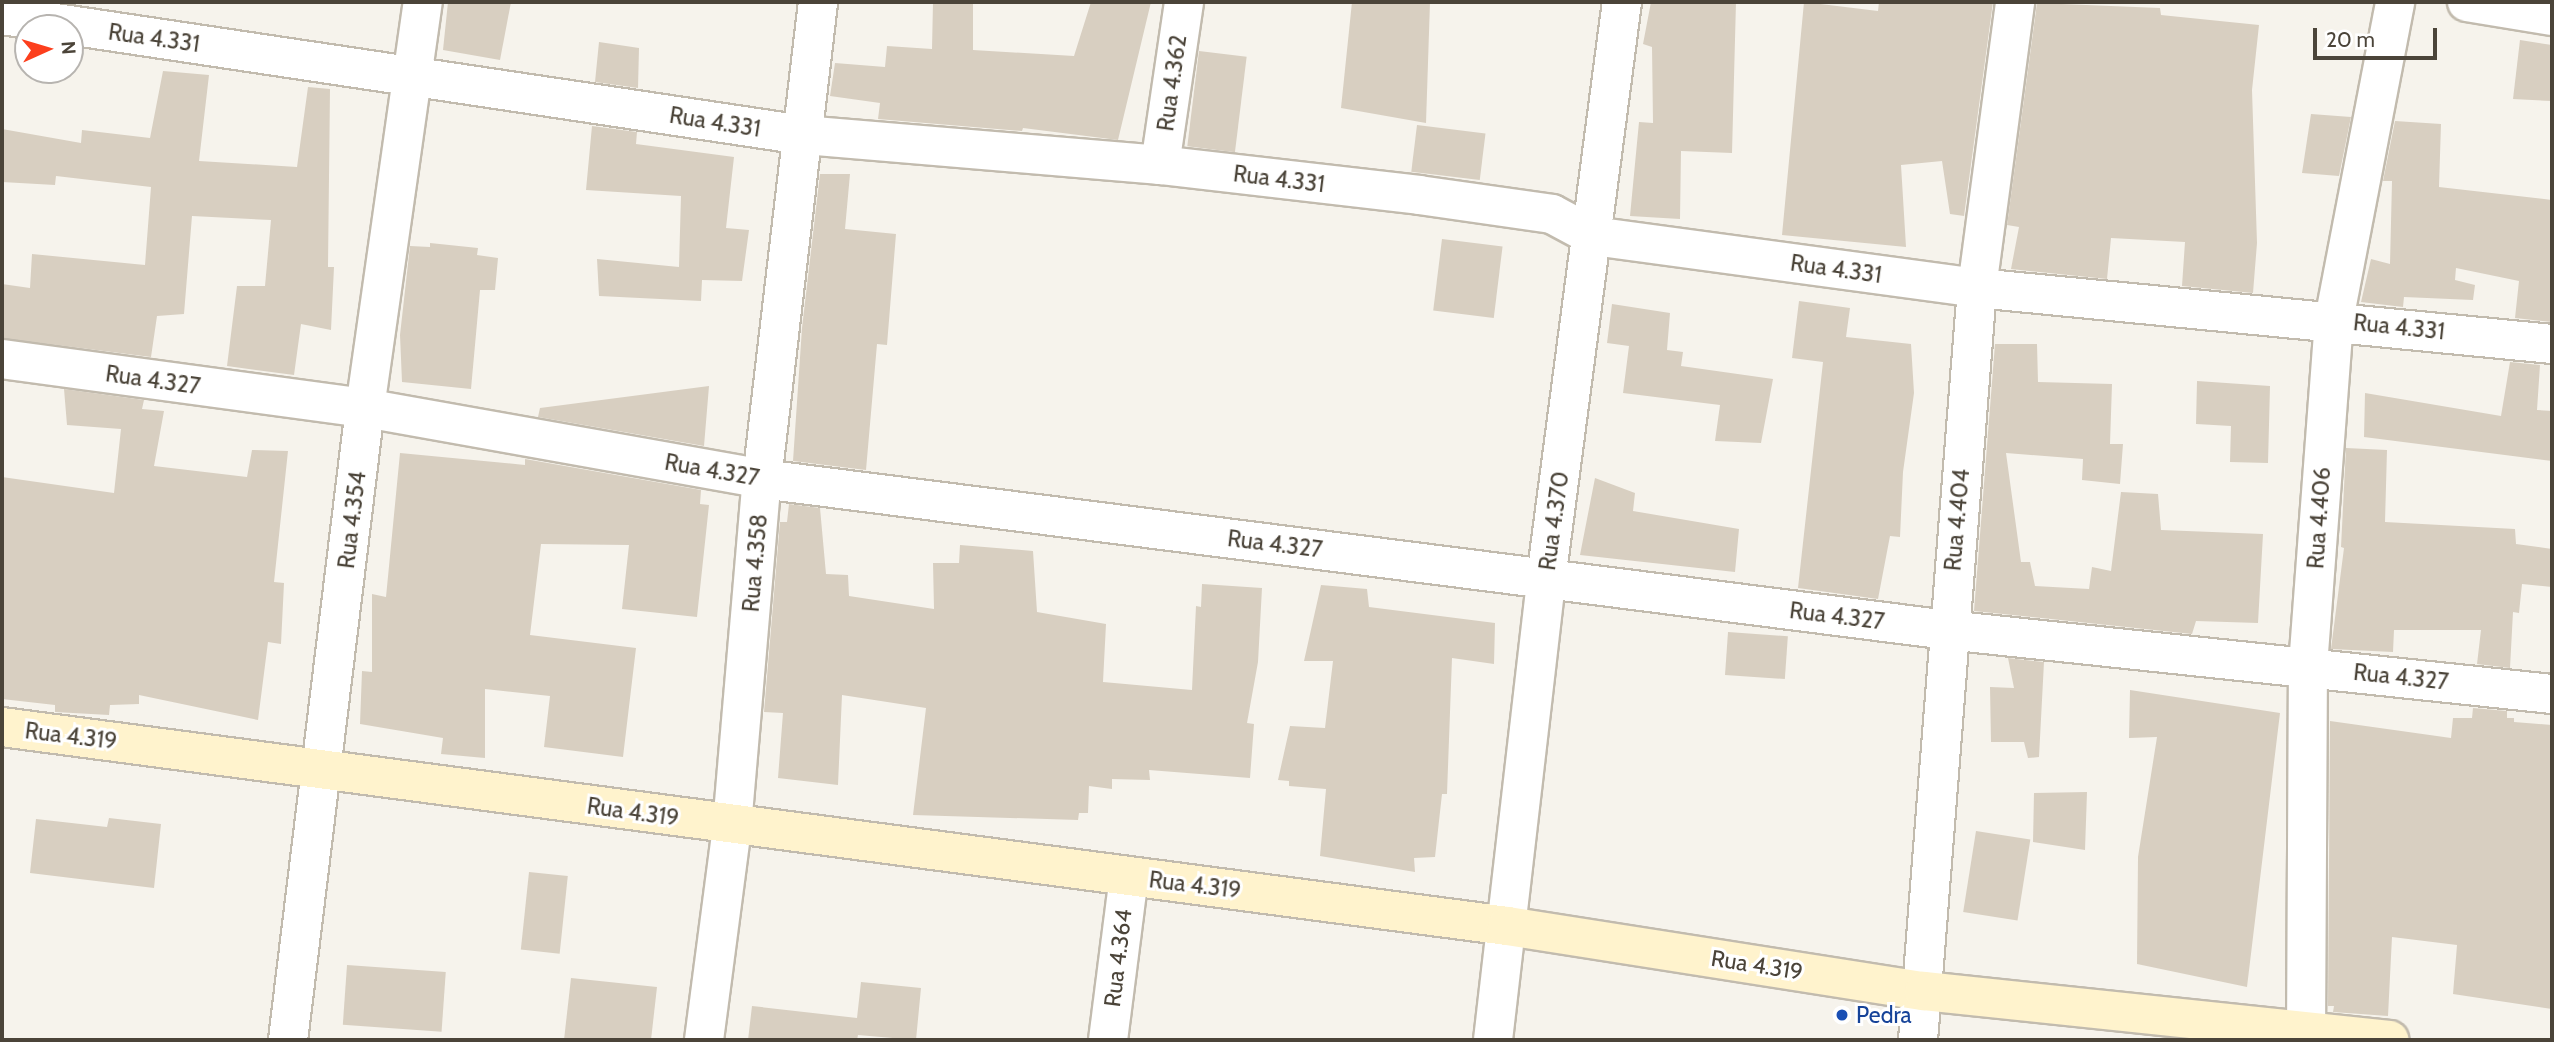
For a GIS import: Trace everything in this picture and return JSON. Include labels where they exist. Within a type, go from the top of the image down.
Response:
[{"type":"street","name":"Rua 4.354","points":[[288,1040],[365,408],[423,2]]},
{"type":"street","name":"Rua 4.358","points":[[704,1040],[732,826],[762,479],[818,2]]},
{"type":"street","name":"Rua 4.362","points":[[1160,165],[1184,2]]},
{"type":"street","name":"Rua 4.370","points":[[1493,1040],[1546,579],[1622,2]]},
{"type":"street","name":"Rua 4.404","points":[[1918,1040],[1924,991],[1947,630],[1978,288],[2015,2]]},
{"type":"street","name":"Rua 4.406","points":[[2306,1035],[2308,666],[2334,320],[2395,2]]},
{"type":"street","points":[[2467,2],[2552,16]]},
{"type":"street","name":"Rua 4.331","points":[[2,15],[803,135],[1160,165],[1552,214],[1593,236],[1978,288],[2334,320],[2552,344]]},
{"type":"street","name":"Rua 4.327","points":[[2,359],[365,408],[762,479],[1947,630],[2308,666],[2552,694]]},
{"type":"street","name":"Rua 4.319","points":[[2,727],[732,826],[1507,926],[1924,991],[2306,1035],[2389,1040]]},
{"type":"street","name":"Rua 4.364","points":[[1108,1040],[1129,877]]},
{"type":"building","points":[[448,2],[511,2],[500,60],[443,50]]},
{"type":"building","points":[[933,2],[973,2],[973,50],[1074,56],[1091,2],[1151,2],[1118,140],[1023,128],[1022,131],[878,119],[880,103],[830,96],[835,63],[885,67],[887,46],[932,49]]},
{"type":"building","points":[[1352,2],[1430,2],[1426,123],[1341,108]]},
{"type":"building","points":[[1651,2],[1736,2],[1732,153],[1681,151],[1680,219],[1630,216],[1639,122],[1653,123],[1652,47],[1643,44]]},
{"type":"building","points":[[1804,2],[1878,11],[1879,2],[1993,2],[1964,216],[1950,214],[1942,161],[1901,165],[1906,247],[1782,235]]},
{"type":"building","points":[[2037,3],[2160,8],[2161,15],[2259,25],[2252,90],[2257,243],[2253,293],[2182,286],[2185,242],[2111,238],[2107,279],[2011,269],[2019,227],[2007,225]]},
{"type":"building","points":[[2520,40],[2552,45],[2552,101],[2513,99]]},
{"type":"building","points":[[599,42],[639,48],[638,88],[595,82]]},
{"type":"building","points":[[1199,51],[1247,57],[1235,152],[1187,146]]},
{"type":"building","points":[[163,71],[209,75],[199,161],[297,167],[308,87],[330,89],[328,267],[334,267],[331,330],[301,324],[294,375],[227,366],[237,286],[265,286],[271,220],[192,216],[184,314],[157,316],[151,357],[2,338],[2,284],[30,288],[32,254],[145,265],[151,187],[56,176],[55,185],[2,182],[2,129],[81,143],[82,130],[150,138]]},
{"type":"building","points":[[2311,114],[2351,117],[2339,176],[2302,173]]},
{"type":"building","points":[[2395,121],[2441,124],[2439,187],[2552,200],[2552,322],[2515,318],[2519,281],[2456,268],[2455,280],[2475,285],[2473,300],[2404,297],[2403,307],[2361,302],[2371,259],[2390,264],[2392,181],[2383,181]]},
{"type":"building","points":[[1417,125],[1485,133],[1480,180],[1411,172]]},
{"type":"building","points":[[592,126],[637,132],[636,144],[734,157],[726,228],[749,230],[742,281],[702,280],[701,301],[599,296],[597,259],[679,267],[681,196],[586,190]]},
{"type":"building","points":[[820,174],[850,174],[845,229],[896,234],[887,345],[877,344],[866,470],[793,461],[802,328]]},
{"type":"building","points":[[1442,239],[1503,246],[1494,318],[1433,310]]},
{"type":"building","points":[[430,243],[478,248],[477,255],[498,258],[495,290],[480,290],[471,389],[402,382],[400,335],[410,246],[430,247]]},
{"type":"building","points":[[1799,301],[1850,308],[1846,337],[1911,344],[1914,393],[1903,472],[1900,537],[1890,536],[1878,599],[1798,588],[1823,362],[1792,358]]},
{"type":"building","points":[[1612,304],[1670,313],[1667,350],[1683,352],[1681,366],[1773,379],[1761,443],[1715,441],[1720,405],[1623,393],[1629,346],[1607,343]]},
{"type":"building","points":[[1995,344],[2037,344],[2038,382],[2112,384],[2110,444],[2123,444],[2120,484],[2082,480],[2083,459],[2006,453],[2021,562],[2030,562],[2035,586],[2089,589],[2092,567],[2111,571],[2121,492],[2158,494],[2161,530],[2263,534],[2258,623],[2196,621],[2192,634],[1974,611]]},
{"type":"building","points":[[2510,362],[2540,365],[2537,410],[2552,411],[2552,461],[2364,437],[2365,393],[2501,416]]},
{"type":"building","points":[[2197,381],[2270,386],[2268,463],[2230,462],[2231,426],[2196,424]]},
{"type":"building","points":[[709,386],[704,446],[538,417],[540,408]]},
{"type":"building","points":[[64,389],[144,400],[142,409],[164,411],[154,466],[247,477],[252,450],[288,451],[274,582],[284,583],[281,644],[268,642],[258,720],[139,695],[139,704],[110,705],[109,715],[55,712],[55,705],[2,699],[2,477],[114,493],[121,429],[67,425]]},
{"type":"building","points":[[2346,448],[2387,450],[2385,522],[2515,529],[2516,544],[2552,549],[2552,587],[2522,584],[2519,613],[2513,612],[2510,668],[2477,664],[2481,630],[2394,630],[2393,652],[2331,649],[2344,548],[2341,547]]},
{"type":"building","points":[[400,453],[525,465],[525,459],[701,490],[700,504],[709,505],[697,617],[622,609],[629,545],[541,544],[530,635],[636,648],[623,757],[544,747],[550,696],[485,689],[485,758],[441,754],[443,738],[360,724],[362,671],[372,672],[372,594],[386,597]]},
{"type":"building","points":[[1595,478],[1635,493],[1633,511],[1739,529],[1735,572],[1580,555]]},
{"type":"building","points":[[789,504],[820,508],[826,574],[848,575],[849,596],[934,609],[933,563],[959,563],[960,545],[1033,551],[1037,612],[1106,624],[1103,682],[1192,690],[1196,606],[1201,607],[1202,584],[1262,588],[1258,662],[1247,723],[1254,724],[1250,778],[1149,770],[1150,780],[1112,779],[1112,789],[1089,786],[1088,813],[1079,813],[1078,820],[913,815],[926,708],[842,695],[838,785],[778,778],[783,713],[764,712],[780,522],[787,522]]},
{"type":"building","points":[[1321,585],[1367,589],[1369,607],[1495,623],[1494,664],[1452,658],[1447,794],[1442,794],[1435,857],[1414,858],[1415,872],[1320,856],[1326,789],[1289,786],[1289,781],[1278,780],[1290,726],[1325,728],[1333,661],[1304,661]]},
{"type":"building","points":[[1728,632],[1788,636],[1785,679],[1725,675]]},
{"type":"building","points":[[2008,658],[2044,662],[2039,757],[2028,758],[2024,742],[1991,742],[1990,687],[2014,688]]},
{"type":"building","points":[[2130,690],[2280,713],[2247,987],[2137,964],[2138,857],[2157,737],[2129,738]]},
{"type":"building","points":[[2473,708],[2507,711],[2507,718],[2514,718],[2514,722],[2552,725],[2552,1009],[2453,994],[2457,945],[2392,937],[2388,1016],[2333,1012],[2334,1006],[2328,1006],[2330,721],[2451,738],[2453,718],[2472,718]]},
{"type":"building","points":[[2087,792],[2085,850],[2033,842],[2034,793]]},
{"type":"building","points":[[109,818],[161,824],[154,888],[30,873],[36,819],[107,827]]},
{"type":"building","points":[[1976,831],[2030,840],[2017,921],[1963,912]]},
{"type":"building","points":[[529,872],[568,876],[560,954],[521,950]]},
{"type":"building","points":[[347,965],[446,972],[442,1032],[343,1025]]},
{"type":"building","points":[[571,978],[657,987],[651,1040],[564,1040]]},
{"type":"building","points":[[861,982],[921,988],[916,1040],[858,1035],[857,1040],[748,1040],[752,1006],[857,1018]]},
{"type":"place","name":"Pedra","points":[[1842,1015]]}]
